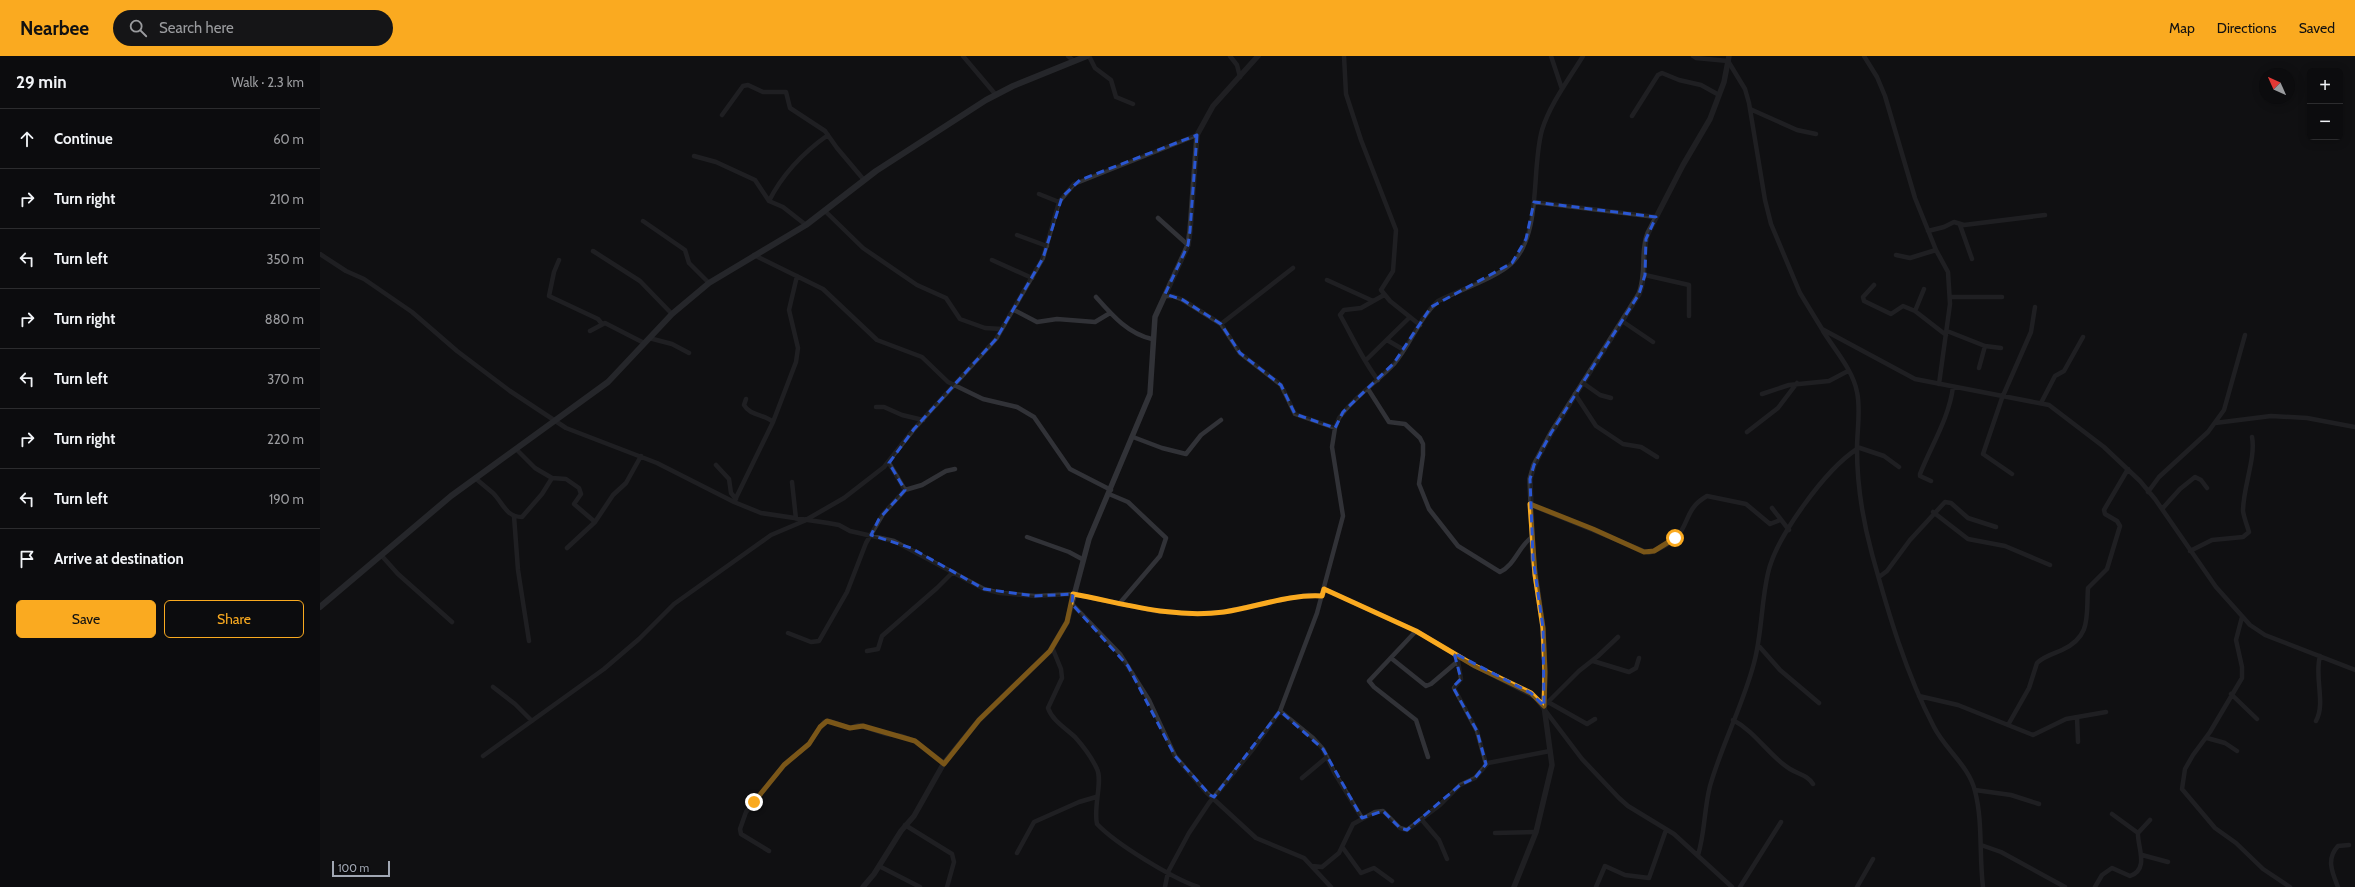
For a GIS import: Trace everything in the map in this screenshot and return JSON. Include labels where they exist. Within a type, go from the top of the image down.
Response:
[{"type":"main road","points":[[320,607],[475,478],[608,382],[672,314],[708,283],[806,225],[864,180],[996,95],[1088,56]]},
{"type":"street","points":[[963,56],[996,95]]},
{"type":"street","points":[[1068,56],[1074,61]]},
{"type":"street","points":[[1088,56],[1095,68],[1111,80],[1116,97],[1133,104]]},
{"type":"street","points":[[1230,56],[1237,65],[1240,78]]},
{"type":"street","points":[[863,887],[879,866],[905,825],[914,816],[944,764],[979,720],[1052,647],[1067,622],[1082,559],[1133,437],[1152,387],[1152,339],[1155,317],[1188,245],[1197,135],[1213,106],[1240,78],[1258,56]]},
{"type":"street","points":[[1344,56],[1346,94],[1361,140],[1396,230],[1393,271],[1382,286],[1384,295],[1420,325]]},
{"type":"street","points":[[1551,56],[1562,89]]},
{"type":"street","points":[[1165,887],[1168,872],[1189,833],[1214,797],[1253,749],[1280,711],[1322,596],[1343,516],[1332,447],[1335,428],[1343,412],[1378,380],[1404,350],[1428,311],[1438,301],[1494,275],[1512,263],[1526,238],[1534,202],[1537,158],[1542,131],[1562,89],[1583,56]]},
{"type":"street","points":[[1694,56],[1696,58],[1729,59]]},
{"type":"street","points":[[1864,56],[1877,77],[1885,96],[1911,185],[1936,250],[1948,272],[1950,297],[1947,333],[1939,384]]},
{"type":"street","points":[[1514,887],[1536,832],[1552,764],[1546,704],[1543,628],[1535,575],[1532,537],[1530,479],[1534,465],[1575,394],[1639,294],[1645,275],[1646,239],[1656,216],[1683,165],[1710,119],[1719,95],[1729,59]]},
{"type":"street","points":[[1729,59],[1745,89],[1750,110],[1764,200],[1770,224],[1800,292],[1848,371],[1857,392],[1857,448],[1865,521],[1879,577],[1920,696],[1934,728],[1967,774],[1975,790],[1981,845],[1983,887]]},
{"type":"street","points":[[1632,116],[1658,75],[1662,73],[1701,85],[1719,95]]},
{"type":"street","points":[[722,115],[744,86],[748,86],[763,92],[786,92],[790,108],[822,129],[864,180]]},
{"type":"street","points":[[1750,110],[1797,130],[1816,134]]},
{"type":"street","points":[[769,201],[778,183],[816,144],[828,135]]},
{"type":"street","points":[[483,756],[604,669],[639,639],[674,604],[771,535],[804,520],[844,498],[889,463],[923,420],[987,351],[1002,330],[1032,278],[1047,246],[1059,202],[1080,180],[1161,151],[1197,135]]},
{"type":"street","points":[[694,156],[716,162],[755,180],[769,201],[783,207],[806,225]]},
{"type":"street","points":[[1039,194],[1059,202]]},
{"type":"street","points":[[1534,202],[1656,216]]},
{"type":"street","points":[[825,211],[863,248],[917,286],[946,298],[960,319],[985,328],[1002,330]]},
{"type":"street","points":[[1928,231],[1944,227],[1954,222],[1960,225],[2045,215]]},
{"type":"street","points":[[1158,218],[1188,245]]},
{"type":"street","points":[[643,221],[685,250],[689,263],[708,283]]},
{"type":"street","points":[[1960,225],[1972,259]]},
{"type":"street","points":[[1017,235],[1047,246]]},
{"type":"street","points":[[1896,255],[1910,258],[1936,250]]},
{"type":"street","points":[[593,251],[640,281],[672,314]]},
{"type":"street","points":[[320,254],[346,271],[364,279],[412,312],[457,351],[510,391],[555,421],[584,437],[641,456],[761,513],[839,525],[850,531],[894,541],[912,548],[975,586],[1000,593],[1035,596],[1073,594],[1156,611],[1189,614],[1223,612],[1297,597],[1322,596]]},
{"type":"street","points":[[754,255],[823,289],[877,340],[922,357],[941,377],[955,386],[983,399],[1026,410],[1034,417],[1070,470],[1128,502],[1166,538],[1160,556],[1119,604]]},
{"type":"street","points":[[559,260],[554,272],[549,296],[598,319],[602,324]]},
{"type":"street","points":[[992,260],[1032,278]]},
{"type":"street","points":[[1221,324],[1293,268]]},
{"type":"street","points":[[1645,275],[1689,285],[1689,316]]},
{"type":"street","points":[[735,501],[773,422],[798,354],[789,310],[797,276]]},
{"type":"street","points":[[1327,280],[1373,301]]},
{"type":"street","points":[[1874,285],[1863,297],[1864,301],[1869,305],[1891,314],[1903,306],[1915,311],[1947,333],[1985,346],[2001,348]]},
{"type":"street","points":[[1915,311],[1924,289]]},
{"type":"street","points":[[1378,380],[1368,368],[1366,360],[1340,315],[1344,310],[1361,308],[1384,295]]},
{"type":"street","points":[[1164,296],[1173,296],[1183,300],[1221,324],[1240,353],[1281,386],[1295,414],[1335,428]]},
{"type":"street","points":[[1950,297],[2002,297]]},
{"type":"street","points":[[1096,298],[1110,313],[1132,332],[1152,339]]},
{"type":"street","points":[[2012,474],[1983,454],[2002,398],[2031,332],[2035,306]]},
{"type":"street","points":[[1014,310],[1037,322],[1057,318],[1095,322],[1110,313]]},
{"type":"street","points":[[1366,360],[1410,318]]},
{"type":"street","points":[[1622,321],[1653,342]]},
{"type":"street","points":[[590,330],[602,324],[609,324],[644,343]]},
{"type":"street","points":[[1822,329],[1914,378],[2002,398],[2041,403],[2061,414],[2128,469],[2162,509],[2216,588],[2242,617],[2266,636],[2355,670]]},
{"type":"street","points":[[2148,492],[2159,477],[2215,423],[2229,398],[2231,382],[2245,335]]},
{"type":"street","points":[[2041,403],[2055,376],[2064,371],[2083,337]]},
{"type":"street","points":[[649,338],[672,344],[689,353]]},
{"type":"street","points":[[1387,340],[1404,350]]},
{"type":"street","points":[[1979,368],[1985,346]]},
{"type":"street","points":[[1762,394],[1780,387],[1798,383],[1829,381],[1848,371]]},
{"type":"street","points":[[1583,383],[1600,395],[1611,398]]},
{"type":"street","points":[[1747,432],[1778,408],[1798,383]]},
{"type":"street","points":[[1931,481],[1920,474],[1951,405],[1953,387]]},
{"type":"street","points":[[1368,388],[1389,422],[1404,424],[1420,438],[1423,444],[1418,477],[1420,492],[1429,509],[1458,546],[1494,570],[1500,572],[1506,569],[1523,544],[1532,537]]},
{"type":"street","points":[[1575,394],[1596,426],[1623,444],[1641,447],[1657,457]]},
{"type":"street","points":[[746,399],[744,405],[750,412],[769,418],[773,422]]},
{"type":"street","points":[[876,407],[884,406],[902,415],[923,420]]},
{"type":"street","points":[[2215,423],[2278,416],[2307,418],[2355,427]]},
{"type":"street","points":[[1133,437],[1162,448],[1186,454],[1201,434],[1221,420]]},
{"type":"street","points":[[2190,551],[2212,540],[2243,537],[2249,532],[2243,513],[2247,475],[2253,451],[2252,437]]},
{"type":"street","points":[[1857,448],[1884,456],[1899,467]]},
{"type":"street","points":[[1698,855],[1702,842],[1710,788],[1733,720],[1744,695],[1758,645],[1768,571],[1773,558],[1788,530],[1822,482],[1848,455],[1857,448]]},
{"type":"street","points":[[516,449],[528,463],[552,478],[566,479],[579,488],[581,494],[574,504],[595,522]]},
{"type":"street","points":[[567,548],[595,522],[613,496],[626,483],[641,456]]},
{"type":"street","points":[[889,463],[905,490]]},
{"type":"street","points":[[716,465],[728,479],[735,501]]},
{"type":"street","points":[[788,633],[811,642],[818,641],[847,592],[866,543],[879,520],[905,490],[922,485],[946,471],[955,469]]},
{"type":"street","points":[[2008,725],[2029,688],[2037,663],[2070,645],[2083,633],[2086,627],[2088,588],[2107,569],[2120,526],[2117,521],[2105,514],[2104,510],[2128,469]]},
{"type":"street","points":[[2162,509],[2180,489],[2195,477],[2201,480],[2207,488]]},
{"type":"street","points":[[475,478],[494,494],[507,512],[514,516],[525,515],[542,494],[552,478]]},
{"type":"street","points":[[792,482],[796,519]]},
{"type":"street","points":[[1530,504],[1649,553],[1675,538],[1680,533],[1691,509],[1707,496],[1746,504],[1770,524],[1780,520]]},
{"type":"street","points":[[1879,577],[1887,571],[1933,512],[1948,501],[1968,518],[1996,527]]},
{"type":"street","points":[[1772,508],[1788,530]]},
{"type":"street","points":[[1933,512],[1966,537],[2005,546],[2050,565]]},
{"type":"street","points":[[514,516],[518,570],[529,641]]},
{"type":"street","points":[[1027,537],[1069,552],[1082,559]]},
{"type":"street","points":[[381,555],[398,574],[452,622]]},
{"type":"street","points":[[867,651],[878,650],[882,636],[938,588],[953,572]]},
{"type":"street","points":[[1324,589],[1416,631],[1459,659],[1531,693],[1546,704],[1587,724],[1595,719]]},
{"type":"street","points":[[1072,604],[1120,654],[1149,700],[1175,756],[1206,792],[1214,797],[1256,838],[1268,844],[1290,850],[1304,858],[1331,887]]},
{"type":"street","points":[[2242,617],[2236,640],[2243,673],[2207,738],[2196,749],[2186,767],[2182,789],[2215,828],[2236,843],[2263,869],[2290,887]]},
{"type":"street","points":[[1416,631],[1390,658],[1370,681],[1370,683],[1416,720],[1428,757]]},
{"type":"street","points":[[1546,704],[1579,671],[1593,661],[1618,637]]},
{"type":"street","points":[[1758,645],[1780,670],[1819,703]]},
{"type":"street","points":[[1052,647],[1061,669],[1062,678],[1048,708],[1053,717],[1078,741],[1094,762],[1099,774],[1096,797],[1096,819],[1102,829],[1112,837],[1168,872],[1198,887]]},
{"type":"street","points":[[2316,721],[2320,708],[2317,665],[2320,656]]},
{"type":"street","points":[[1390,658],[1426,686],[1432,684],[1459,659]]},
{"type":"street","points":[[1593,661],[1629,672],[1636,668],[1639,658]]},
{"type":"street","points":[[1459,659],[1461,679],[1454,688],[1477,731],[1486,764]]},
{"type":"street","points":[[493,687],[515,704],[532,721]]},
{"type":"street","points":[[2231,694],[2256,719]]},
{"type":"street","points":[[1920,696],[1958,705],[2033,735],[2066,719],[2106,712]]},
{"type":"street","points":[[1546,704],[1582,759],[1600,779],[1628,806],[1666,830],[1698,855],[1732,887]]},
{"type":"street","points":[[1280,711],[1313,738],[1323,749],[1334,772],[1362,818]]},
{"type":"street","points":[[2077,717],[2078,742]]},
{"type":"street","points":[[1733,720],[1749,731],[1791,770],[1805,775],[1813,784]]},
{"type":"street","points":[[769,851],[741,834],[740,829],[746,812],[784,765],[809,744],[824,722],[830,722],[850,728],[859,725],[886,734],[902,736],[915,741],[944,764]]},
{"type":"street","points":[[2207,738],[2225,743],[2237,751]]},
{"type":"street","points":[[1312,866],[1322,867],[1343,848],[1349,830],[1362,818],[1374,812],[1383,811],[1404,830],[1410,828],[1456,788],[1475,778],[1486,764],[1550,751]]},
{"type":"street","points":[[1302,778],[1327,757]]},
{"type":"street","points":[[1975,790],[2011,795],[2039,804]]},
{"type":"street","points":[[1017,853],[1034,822],[1079,802],[1096,797]]},
{"type":"street","points":[[2095,887],[2102,875],[2112,868],[2130,876],[2134,875],[2142,855],[2138,833],[2112,814]]},
{"type":"street","points":[[1421,819],[1440,840],[1447,859]]},
{"type":"street","points":[[2138,833],[2150,820]]},
{"type":"street","points":[[1740,887],[1781,822]]},
{"type":"street","points":[[905,825],[952,854],[954,862],[947,887]]},
{"type":"street","points":[[1596,887],[1605,866],[1626,875],[1649,878],[1666,830]]},
{"type":"street","points":[[1495,833],[1536,832]]},
{"type":"street","points":[[1981,845],[2001,852],[2065,887]]},
{"type":"street","points":[[2338,887],[2332,870],[2332,856],[2338,846],[2349,845]]},
{"type":"street","points":[[1343,848],[1361,873],[1377,869],[1392,881]]},
{"type":"street","points":[[2142,855],[2168,862]]},
{"type":"street","points":[[1857,887],[1873,859]]},
{"type":"street","points":[[879,866],[920,887]]},
{"type":"highlighted area","points":[[1197,135],[1188,245],[1165,294],[1183,300],[1221,324],[1240,353],[1281,385],[1295,414],[1335,428],[1343,412],[1394,363],[1431,307],[1512,263],[1526,239],[1534,202],[1656,217],[1646,239],[1645,275],[1639,294],[1551,433],[1534,465],[1530,479],[1533,558],[1543,628],[1544,706],[1531,693],[1454,653],[1461,679],[1453,687],[1477,731],[1486,764],[1475,778],[1460,785],[1407,830],[1400,828],[1383,811],[1362,818],[1323,749],[1280,711],[1214,797],[1210,795],[1175,756],[1128,666],[1072,604],[1073,594],[1035,596],[984,589],[911,548],[871,535],[879,519],[905,490],[889,463],[914,429],[996,339],[1043,258],[1062,197],[1080,180]]},
{"type":"route","points":[[754,802],[784,765],[809,744],[820,727],[827,721],[847,728],[859,725],[866,726],[872,730],[886,734],[902,736],[921,745],[944,764],[979,720],[1050,651],[1067,622],[1073,594],[1156,611],[1189,614],[1223,612],[1309,595],[1322,596],[1324,589],[1351,600],[1416,631],[1475,666],[1531,693],[1540,700],[1544,706],[1545,661],[1543,628],[1533,558],[1530,504],[1563,516],[1644,552],[1649,553],[1654,551],[1669,544],[1675,538]]}]
